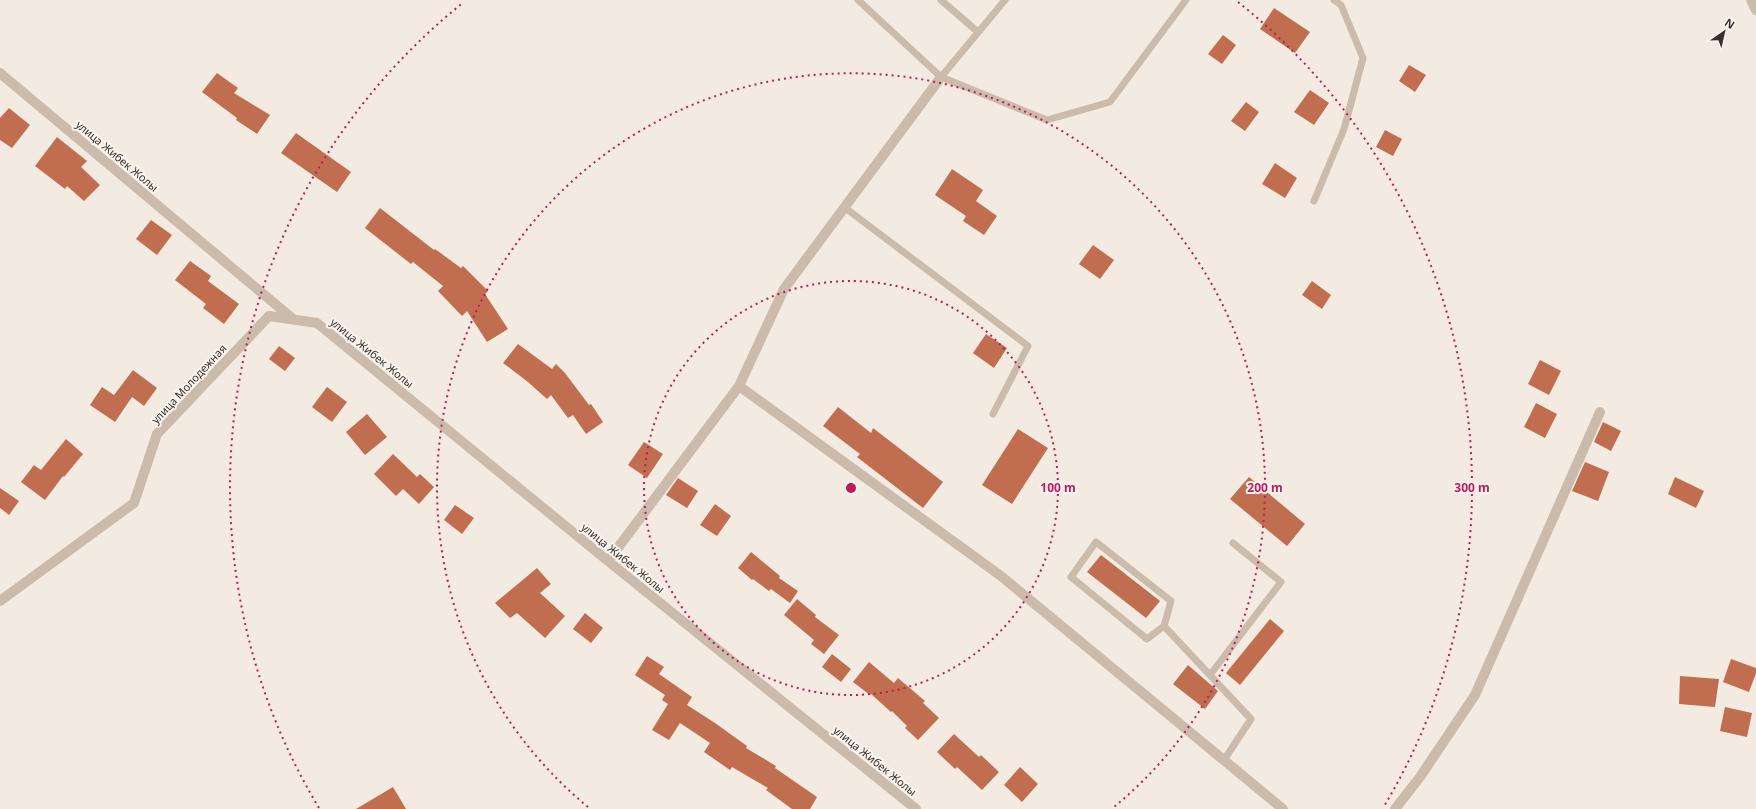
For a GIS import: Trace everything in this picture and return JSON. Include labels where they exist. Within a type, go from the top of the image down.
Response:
[{"type":"street","points":[[1751,0],[1756,10]]},
{"type":"street","name":"улица Жибек Жолы","points":[[0,73],[293,319]]},
{"type":"street","points":[[608,561],[740,386],[784,289],[941,77]]},
{"type":"street","name":"улица Молодежная","points":[[0,601],[134,503],[158,434],[269,316],[317,323]]},
{"type":"street","name":"улица Жибек Жолы","points":[[317,323],[608,561],[916,809]]},
{"type":"street","points":[[740,386],[1001,576],[1283,809]]},
{"type":"street","points":[[1395,809],[1420,777],[1475,695],[1600,412]]},
{"type":"lane","points":[[858,0],[941,77],[1047,120],[1110,102],[1186,0]]},
{"type":"lane","points":[[941,0],[978,32]]},
{"type":"lane","points":[[941,77],[1005,0]]},
{"type":"lane","points":[[1314,201],[1344,129],[1363,58],[1341,5],[1334,0]]},
{"type":"lane","points":[[844,207],[1028,346],[993,414]]},
{"type":"lane","points":[[1096,542],[1171,601],[1164,626],[1147,639],[1071,577],[1096,542]]},
{"type":"lane","points":[[1210,675],[1281,582],[1233,543]]},
{"type":"lane","points":[[1164,626],[1251,719],[1224,760]]},
{"type":"building","points":[[1274,8],[1310,32],[1295,53],[1260,29]]},
{"type":"building","points":[[1223,35],[1236,45],[1222,64],[1208,54]]},
{"type":"building","points":[[1409,65],[1426,75],[1415,92],[1399,81]]},
{"type":"building","points":[[217,73],[238,88],[234,93],[270,115],[257,134],[236,120],[237,118],[202,92]]},
{"type":"building","points":[[1310,90],[1329,103],[1314,125],[1294,112]]},
{"type":"building","points":[[1246,102],[1259,112],[1245,131],[1231,121]]},
{"type":"building","points":[[9,108],[30,125],[12,148],[0,140],[0,118]]},
{"type":"building","points":[[1385,130],[1402,139],[1393,156],[1376,147]]},
{"type":"building","points":[[296,133],[351,172],[337,192],[281,153]]},
{"type":"building","points":[[57,137],[87,161],[81,167],[100,185],[84,201],[67,186],[65,189],[35,166]]},
{"type":"building","points":[[1275,163],[1297,178],[1285,198],[1262,184]]},
{"type":"building","points":[[952,169],[983,190],[976,201],[997,216],[984,235],[963,221],[966,216],[935,195]]},
{"type":"building","points":[[380,208],[434,250],[435,249],[461,268],[463,266],[488,291],[485,294],[508,329],[487,342],[467,311],[462,316],[438,291],[443,286],[413,262],[411,264],[365,228]]},
{"type":"building","points":[[151,220],[172,235],[157,255],[136,239]]},
{"type":"building","points":[[1093,245],[1114,260],[1100,279],[1079,264]]},
{"type":"building","points":[[190,261],[211,276],[208,281],[239,304],[224,324],[203,308],[206,304],[175,280]]},
{"type":"building","points":[[1312,281],[1331,295],[1322,309],[1302,295]]},
{"type":"building","points":[[986,334],[1007,348],[994,368],[973,353]]},
{"type":"building","points":[[518,344],[552,369],[556,364],[565,373],[589,405],[591,404],[603,422],[586,434],[573,415],[568,418],[551,395],[547,399],[503,363]]},
{"type":"building","points":[[279,346],[295,358],[285,371],[269,359]]},
{"type":"building","points":[[1540,360],[1561,371],[1549,395],[1528,384]]},
{"type":"building","points":[[133,370],[157,388],[144,406],[132,397],[115,422],[90,405],[102,387],[114,395]]},
{"type":"building","points":[[327,387],[347,402],[332,422],[312,407]]},
{"type":"building","points":[[1536,403],[1557,414],[1545,438],[1524,427]]},
{"type":"building","points":[[838,407],[871,433],[873,428],[943,482],[923,508],[857,457],[860,454],[823,426]]},
{"type":"building","points":[[367,414],[387,437],[365,455],[346,432]]},
{"type":"building","points":[[1603,422],[1621,431],[1611,451],[1594,442]]},
{"type":"building","points":[[1018,429],[1048,448],[1012,504],[982,485]]},
{"type":"building","points":[[66,439],[83,454],[64,477],[63,476],[45,500],[21,482],[34,465],[41,470]]},
{"type":"building","points":[[644,442],[663,454],[647,478],[628,465]]},
{"type":"building","points":[[393,454],[417,477],[420,474],[434,487],[419,504],[403,489],[396,496],[374,474]]},
{"type":"building","points":[[1585,462],[1609,472],[1598,501],[1572,491]]},
{"type":"building","points":[[1249,477],[1305,524],[1287,546],[1230,499]]},
{"type":"building","points":[[1675,477],[1704,491],[1696,508],[1668,494]]},
{"type":"building","points":[[678,478],[698,491],[687,508],[666,495]]},
{"type":"building","points":[[0,488],[19,501],[9,515],[0,508]]},
{"type":"building","points":[[715,504],[731,516],[717,536],[700,525]]},
{"type":"building","points":[[455,505],[474,518],[462,534],[444,520]]},
{"type":"building","points":[[751,552],[780,576],[779,578],[798,591],[790,603],[771,589],[769,591],[753,579],[752,580],[738,568]]},
{"type":"building","points":[[1101,555],[1160,601],[1146,618],[1087,572]]},
{"type":"building","points":[[537,568],[551,584],[540,593],[565,616],[545,638],[517,613],[510,618],[495,603]]},
{"type":"building","points":[[797,599],[816,615],[815,617],[839,635],[824,654],[811,644],[814,640],[784,615]]},
{"type":"building","points":[[585,613],[603,628],[591,643],[573,629]]},
{"type":"building","points":[[1270,619],[1284,631],[1240,685],[1226,673]]},
{"type":"building","points":[[832,654],[851,669],[841,682],[822,667]]},
{"type":"building","points":[[647,656],[664,667],[659,674],[692,697],[687,705],[747,746],[746,748],[776,766],[775,768],[817,797],[810,809],[792,809],[766,790],[768,788],[732,767],[730,770],[704,752],[710,743],[680,723],[669,740],[652,730],[668,704],[662,700],[665,695],[635,675]]},
{"type":"building","points":[[1731,659],[1756,668],[1756,673],[1749,692],[1723,682]]},
{"type":"building","points":[[869,662],[894,683],[898,678],[925,701],[923,703],[939,718],[918,740],[905,728],[907,726],[892,711],[891,712],[871,694],[870,695],[853,682]]},
{"type":"building","points":[[1188,665],[1218,691],[1205,709],[1173,684]]},
{"type":"building","points":[[1680,676],[1719,679],[1715,707],[1679,704]]},
{"type":"building","points":[[1725,707],[1752,713],[1747,737],[1720,731]]},
{"type":"building","points":[[954,734],[979,757],[981,755],[999,772],[982,790],[957,767],[955,769],[937,752]]},
{"type":"building","points":[[1020,767],[1038,784],[1022,802],[1004,785]]},
{"type":"building","points":[[393,787],[406,809],[356,809]]}]
